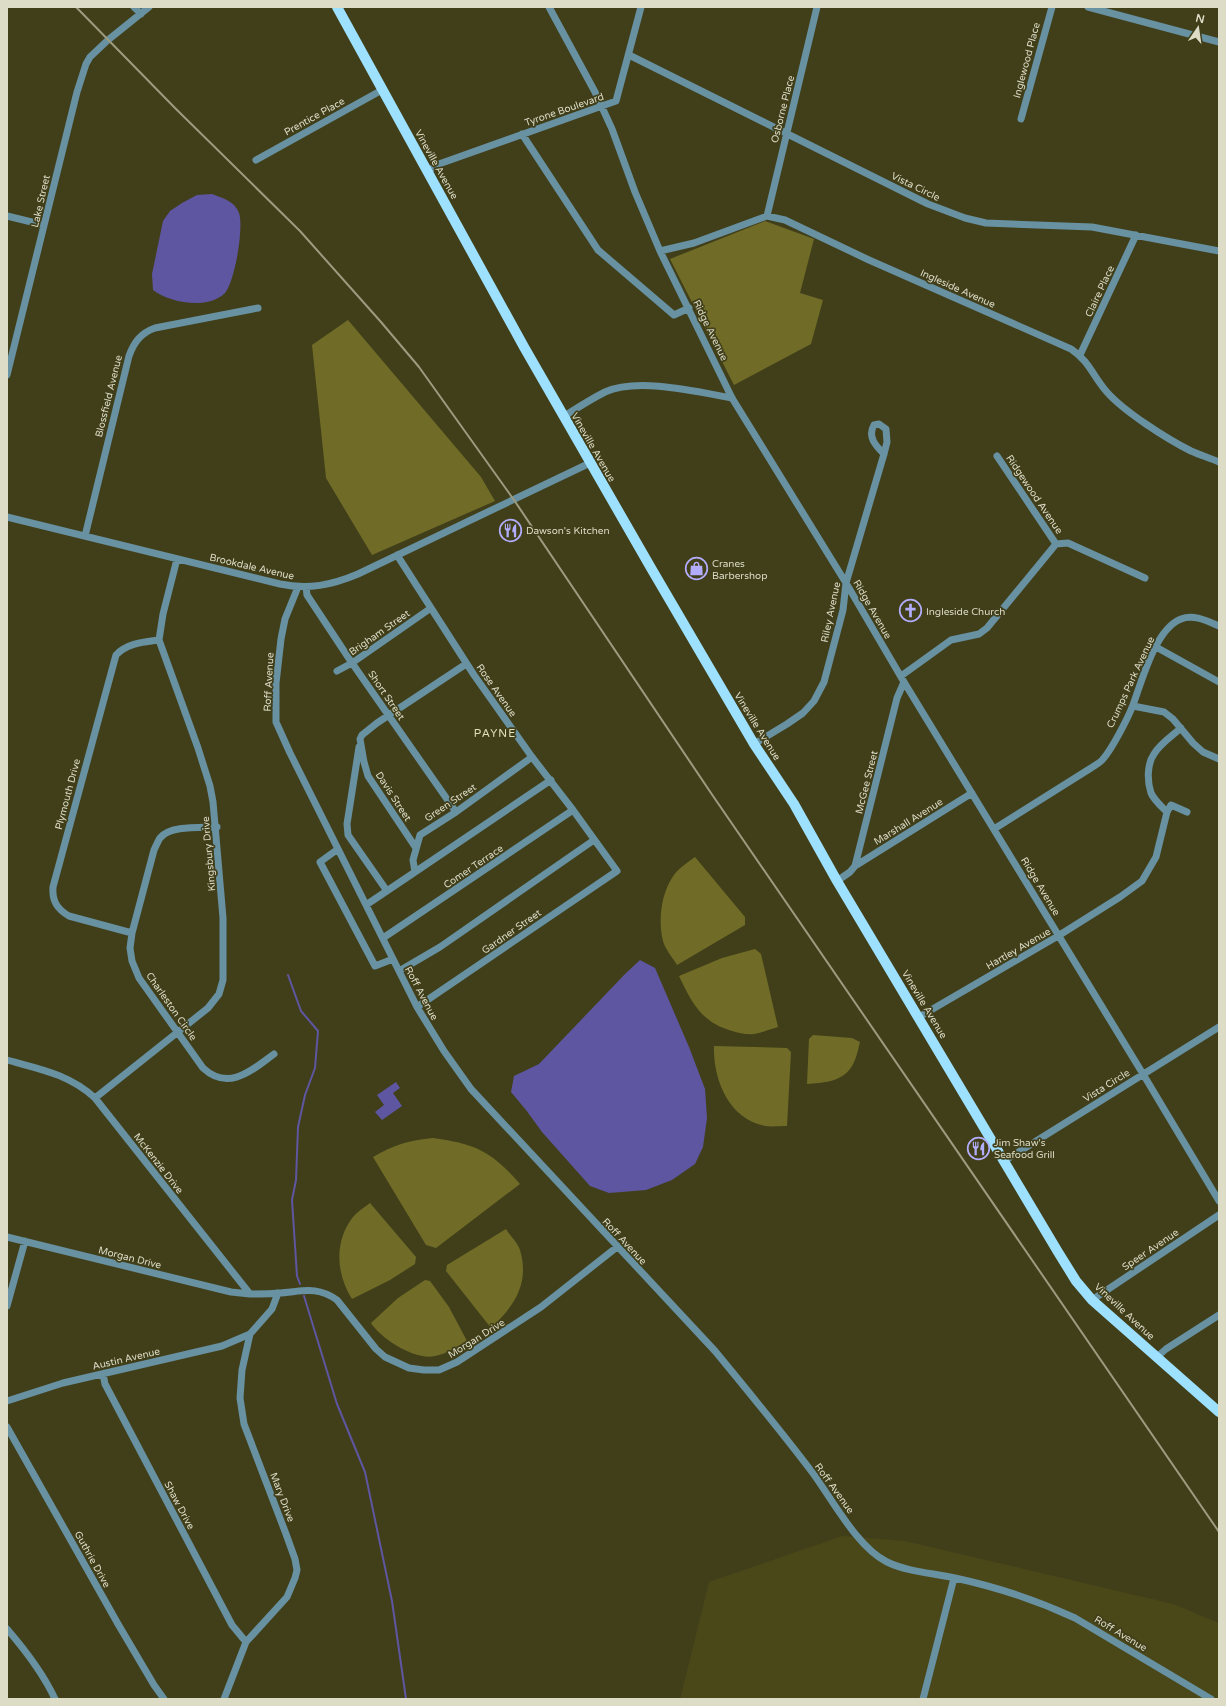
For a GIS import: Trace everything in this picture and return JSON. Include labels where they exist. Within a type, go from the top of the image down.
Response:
[{"type":"main road","name":"Vineville Avenue","points":[[337,7],[563,417],[754,744],[794,804],[837,881],[1076,1281],[1092,1300],[1219,1412]]},
{"type":"street","points":[[134,7],[140,14]]},
{"type":"street","name":"Lake Street","points":[[7,375],[82,76],[90,57],[108,40],[149,7]]},
{"type":"street","name":"Ridge Avenue","points":[[549,7],[612,129],[635,192],[660,251],[732,398],[846,583],[1219,1201]]},
{"type":"street","name":"Tyrone Boulevard","points":[[428,171],[439,164],[616,101],[641,7]]},
{"type":"street","name":"Osborne Place","points":[[767,216],[817,7]]},
{"type":"street","name":"Inglewood Place","points":[[1021,119],[1052,7]]},
{"type":"street","points":[[1088,7],[1219,42]]},
{"type":"street","name":"Vista Circle","points":[[629,55],[928,204],[965,218],[986,223],[1000,224],[1068,225],[1092,227],[1219,251]]},
{"type":"street","name":"Prentice Place","points":[[256,160],[382,90]]},
{"type":"street","points":[[522,134],[598,250],[674,315],[689,308]]},
{"type":"street","points":[[7,216],[44,225]]},
{"type":"street","points":[[660,251],[694,243],[767,216]]},
{"type":"street","name":"Ingleside Avenue","points":[[767,216],[785,220],[869,260],[1071,349],[1089,364],[1106,391],[1118,403],[1144,422],[1191,451],[1219,462]]},
{"type":"street","name":"Claire Place","points":[[1080,355],[1136,235]]},
{"type":"street","name":"Blossfield Avenue","points":[[85,536],[129,356],[135,341],[148,330],[155,328],[258,308]]},
{"type":"street","points":[[563,417],[606,392],[630,386],[664,387],[732,398]]},
{"type":"street","name":"Riley Avenue","points":[[754,744],[798,716],[814,701],[825,678],[843,610],[846,583],[884,454]]},
{"type":"street","name":"Ridgewood Avenue","points":[[997,456],[1056,544]]},
{"type":"street","name":"Brookdale Avenue","points":[[7,517],[177,559],[302,587],[336,583],[590,463]]},
{"type":"street","name":"Ridgewood Avenue","points":[[903,679],[952,640],[979,634],[987,628],[1056,544],[1068,543],[1145,578]]},
{"type":"street","name":"Rose Avenue","points":[[397,555],[466,664],[532,757],[551,780],[617,871]]},
{"type":"street","name":"Kingsbury Drive","points":[[94,1098],[208,1008],[215,1001],[222,988],[224,980],[223,918],[216,827],[210,786],[160,640],[163,614],[177,559]]},
{"type":"street","name":"Short Street","points":[[302,587],[352,663],[456,812]]},
{"type":"street","name":"Roff Avenue","points":[[302,587],[288,609],[282,634],[276,683],[276,722],[417,1007],[461,1077],[478,1098],[716,1351],[812,1473],[862,1543],[876,1555],[896,1566],[992,1586],[1031,1599],[1075,1618],[1211,1699]]},
{"type":"street","name":"Brigham Street","points":[[337,671],[352,663],[431,608]]},
{"type":"street","name":"Crumps Park Avenue","points":[[994,829],[1102,760],[1133,706],[1138,688],[1156,647],[1170,626],[1180,619],[1190,617],[1203,619],[1219,626]]},
{"type":"street","name":"Plymouth Drive","points":[[132,932],[69,916],[60,911],[54,901],[53,887],[116,655],[124,648],[134,644],[160,640]]},
{"type":"street","points":[[1156,647],[1219,682]]},
{"type":"street","points":[[387,891],[348,835],[347,824],[360,739],[362,735],[466,664]]},
{"type":"street","name":"McGee Street","points":[[855,866],[903,679]]},
{"type":"street","points":[[1133,706],[1164,712],[1173,719],[1193,743],[1203,752],[1219,759]]},
{"type":"street","points":[[1181,728],[1154,753],[1149,762],[1149,777],[1151,792],[1157,802],[1167,812],[1170,805],[1187,812]]},
{"type":"street","name":"Davis Street","points":[[360,739],[368,776],[416,848]]},
{"type":"street","name":"Green Street","points":[[415,872],[413,860],[420,835],[456,812],[532,757]]},
{"type":"street","points":[[366,905],[551,780]]},
{"type":"street","name":"Marshall Avenue","points":[[855,866],[972,793]]},
{"type":"street","name":"Comer Terrace","points":[[383,938],[573,810]]},
{"type":"street","name":"Hartley Avenue","points":[[919,1017],[1058,936],[1120,897],[1142,880],[1156,857],[1167,812]]},
{"type":"street","name":"Charleston Circle","points":[[216,827],[170,831],[160,838],[154,850],[132,932],[130,948],[136,972],[203,1068],[210,1074],[223,1079],[243,1076],[274,1054]]},
{"type":"street","points":[[399,971],[440,947],[594,840]]},
{"type":"street","points":[[338,849],[320,862],[375,966],[393,959]]},
{"type":"street","points":[[837,881],[850,872],[855,866]]},
{"type":"street","name":"Gardner Street","points":[[417,1007],[617,871]]},
{"type":"street","name":"Vista Circle","points":[[1004,1161],[1219,1027]]},
{"type":"street","name":"McKenzie Drive","points":[[7,1060],[66,1078],[78,1084],[94,1098],[250,1294]]},
{"type":"street","name":"Speer Avenue","points":[[1092,1300],[1219,1215]]},
{"type":"street","name":"Morgan Drive","points":[[7,1236],[231,1292],[250,1294]]},
{"type":"street","points":[[7,1306],[25,1241]]},
{"type":"street","name":"Morgan Drive","points":[[278,1293],[315,1290],[331,1296],[337,1300],[376,1350],[385,1357],[393,1362],[409,1368],[439,1370],[457,1362],[542,1307],[617,1247]]},
{"type":"street","points":[[250,1294],[278,1293]]},
{"type":"street","name":"Mary Drive","points":[[224,1699],[246,1642],[287,1598],[297,1570],[295,1559],[244,1424],[241,1411],[240,1383],[250,1334],[272,1309],[278,1293]]},
{"type":"street","points":[[1157,1357],[1166,1349],[1219,1315]]},
{"type":"street","name":"Austin Avenue","points":[[7,1401],[63,1383],[222,1346],[250,1334]]},
{"type":"street","name":"Shaw Drive","points":[[103,1374],[105,1384],[232,1625],[246,1642]]},
{"type":"street","name":"Guthrie Drive","points":[[7,1427],[122,1631],[164,1699]]},
{"type":"street","points":[[923,1699],[954,1578]]},
{"type":"street","points":[[7,1629],[23,1647],[38,1669],[55,1699]]},
{"type":"shaded area","points":[[212,194],[231,203],[239,213],[240,230],[238,254],[229,287],[225,293],[209,302],[189,303],[160,295],[153,290],[152,274],[163,221],[170,211],[182,203],[197,195]]},
{"type":"shaded area","points":[[765,221],[814,239],[800,293],[823,300],[811,344],[734,385],[670,259]]},
{"type":"shaded area","points":[[348,320],[481,477],[495,501],[372,555],[326,478],[312,345]]},
{"type":"shaded area","points":[[695,857],[745,917],[745,925],[677,965],[663,941],[661,917],[663,900],[668,885],[674,875],[682,866]]},
{"type":"shaded area","points":[[755,949],[761,954],[778,1027],[757,1033],[746,1034],[721,1027],[705,1017],[693,1003],[679,976],[722,958]]},
{"type":"shaded area","points":[[640,960],[655,968],[689,1047],[705,1089],[707,1118],[703,1147],[695,1164],[672,1180],[646,1190],[609,1193],[590,1186],[542,1132],[511,1092],[514,1076],[539,1064]]},
{"type":"shaded area","points":[[813,1035],[852,1038],[860,1042],[855,1061],[848,1071],[832,1081],[807,1084],[809,1039]]},
{"type":"shaded area","points":[[714,1046],[787,1048],[791,1052],[787,1126],[765,1126],[752,1122],[733,1107],[720,1084],[716,1072]]},
{"type":"shaded area","points":[[396,1082],[400,1088],[393,1093],[402,1106],[382,1120],[375,1112],[384,1105],[377,1095]]},
{"type":"shaded area","points":[[433,1138],[461,1143],[482,1151],[500,1164],[520,1184],[436,1248],[426,1245],[373,1157],[402,1144],[416,1140]]},
{"type":"shaded area","points":[[370,1203],[416,1257],[415,1264],[390,1280],[352,1299],[340,1268],[340,1247],[347,1226],[353,1217]]},
{"type":"shaded area","points":[[506,1229],[520,1250],[523,1262],[523,1273],[518,1294],[513,1303],[491,1328],[446,1271],[447,1265]]},
{"type":"shaded area","points":[[425,1280],[430,1281],[449,1307],[467,1341],[443,1354],[427,1357],[409,1352],[391,1342],[371,1323],[398,1298]]},
{"type":"shaded area","points":[[842,1536],[905,1541],[1173,1604],[1219,1623],[1219,1699],[680,1699],[709,1582]]},
{"type":"waterway","points":[[288,975],[301,1011],[318,1031],[315,1068],[305,1095],[298,1127],[296,1180],[292,1200],[297,1276],[300,1284]]},
{"type":"waterway","points":[[304,1296],[337,1404],[365,1472],[392,1601],[406,1699]]},
{"type":"railway","points":[[76,7],[176,109],[300,231],[419,367],[514,500],[713,796],[1219,1532]]},
{"type":"place","name":"Dawson's Kitchen","points":[[511,530]]},
{"type":"place","name":"Cranes Barbershop","points":[[696,569]]},
{"type":"place","name":"Ingleside Church","points":[[911,611]]},
{"type":"place","name":"Jim Shaw's Seafood Grill","points":[[978,1148]]},
{"type":"district","name":"PAYNE","points":[[495,733]]}]
